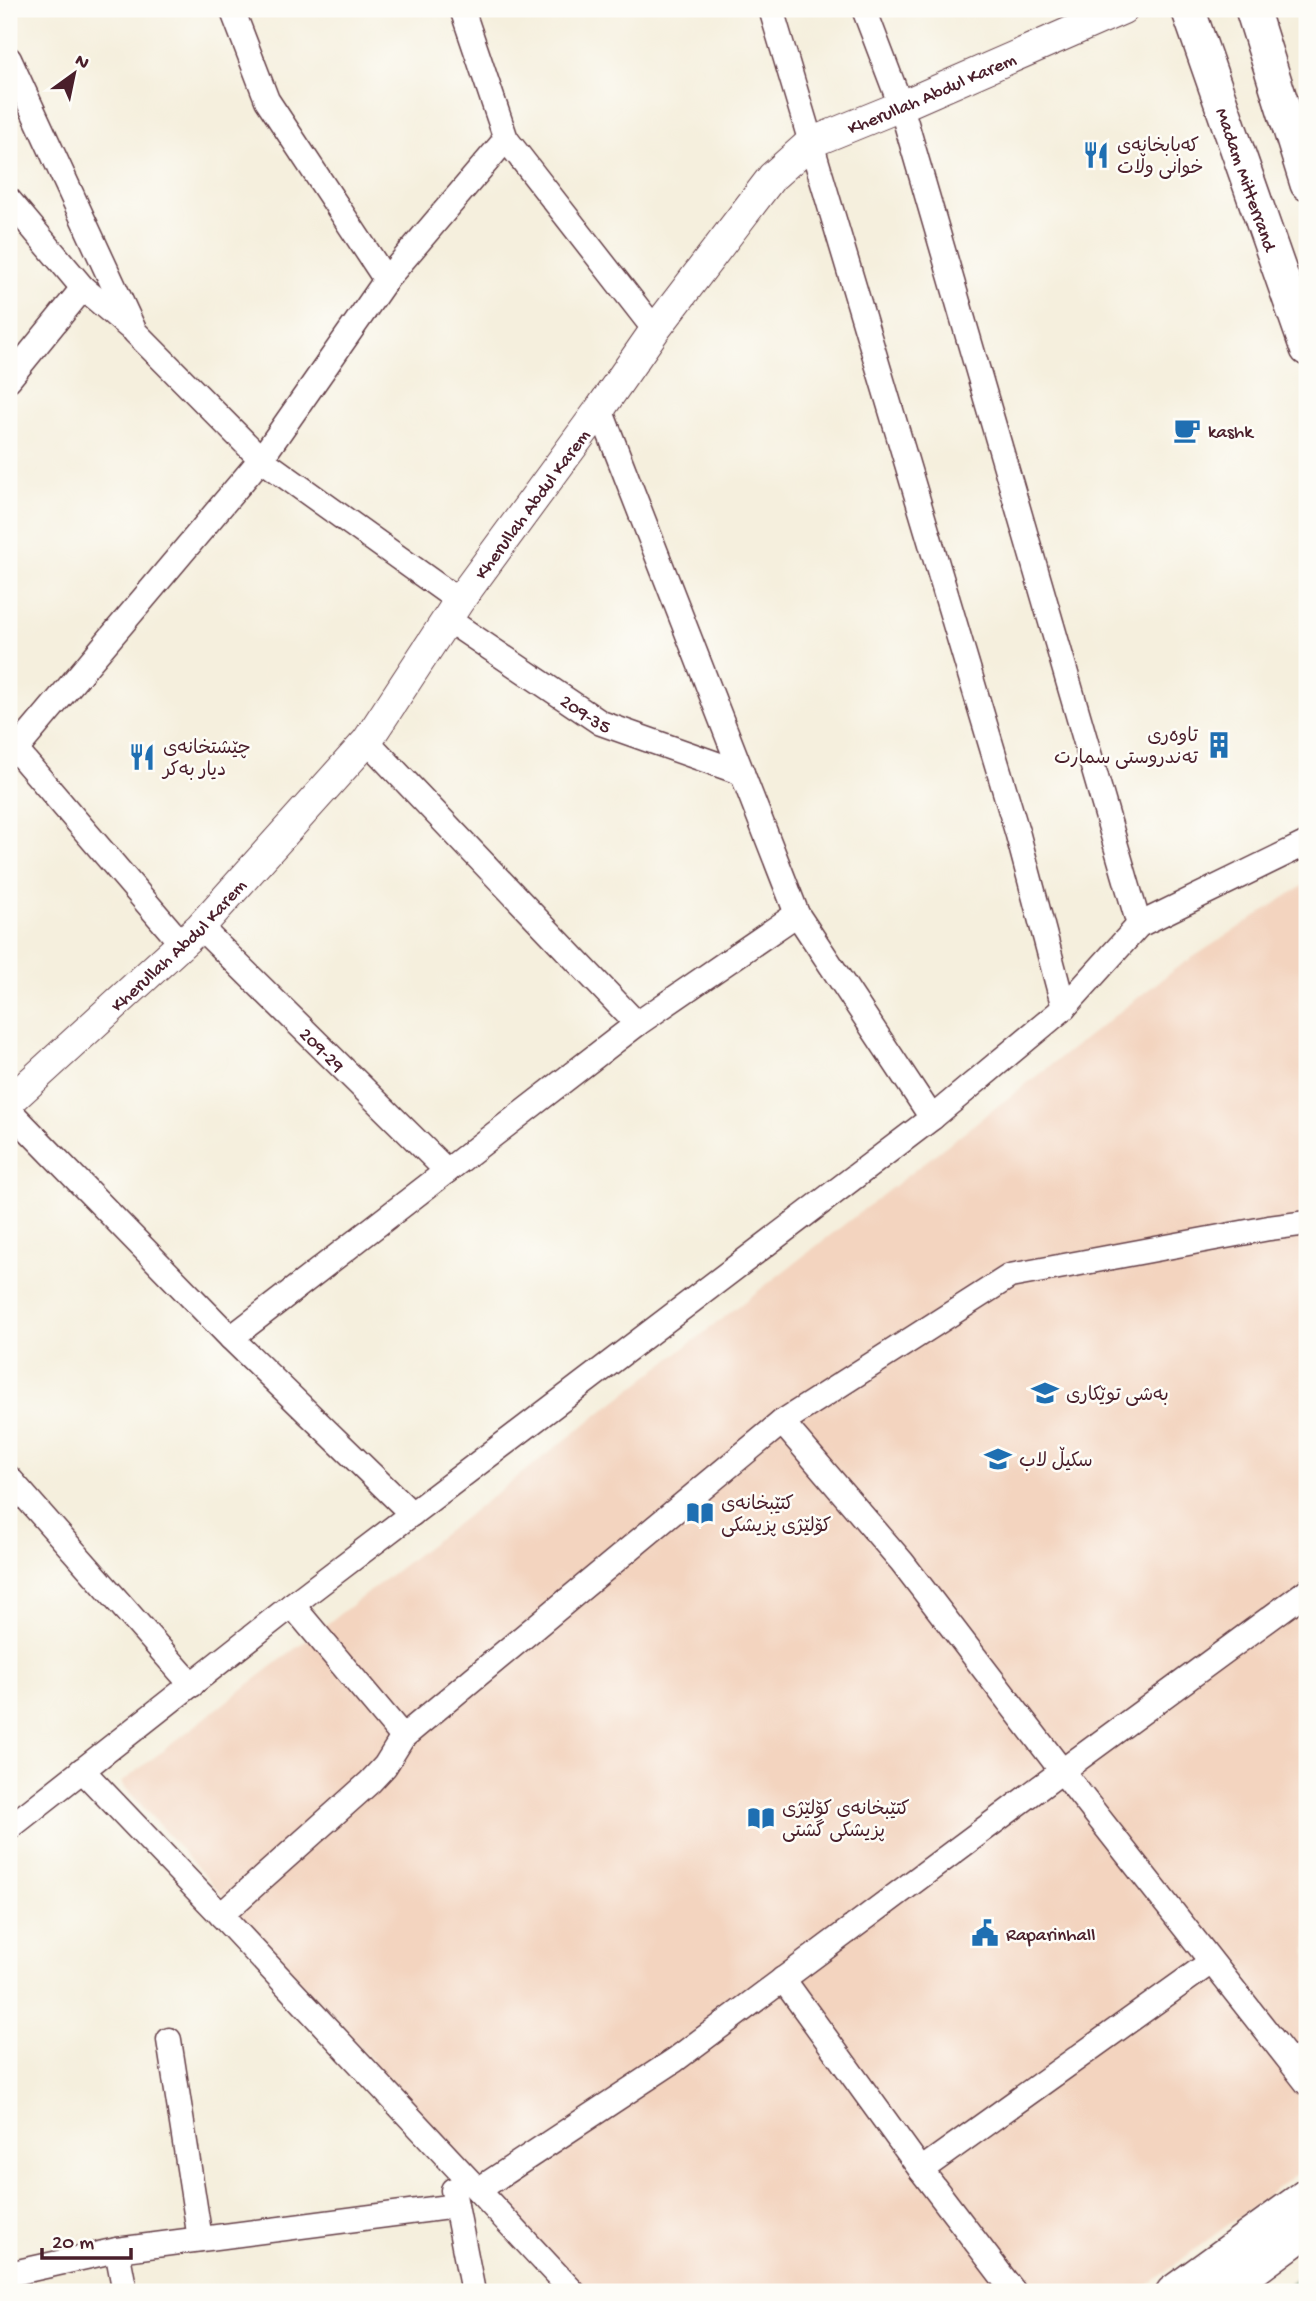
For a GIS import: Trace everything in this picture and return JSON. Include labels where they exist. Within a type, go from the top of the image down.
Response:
[{"type":"main road","name":"Madam Mitterrand","points":[[1188,9],[1307,349]]},
{"type":"main road","points":[[1252,9],[1307,184]]},
{"type":"main road","points":[[1173,2292],[1307,2195]]},
{"type":"main road","points":[[1223,2292],[1307,2230]]},
{"type":"street","points":[[232,9],[267,100],[386,280]]},
{"type":"street","points":[[461,9],[506,139],[655,330]]},
{"type":"street","points":[[771,9],[1018,835],[1064,1008]]},
{"type":"street","points":[[864,9],[901,106],[1139,925]]},
{"type":"street","name":"Kherullah Abdul Karem","points":[[9,1102],[190,935],[367,741],[453,610],[655,330],[772,177],[810,143],[1123,9]]},
{"type":"street","points":[[9,59],[135,332]]},
{"type":"street","points":[[12,746],[261,459],[386,280],[506,139]]},
{"type":"street","name":"209-35","points":[[9,200],[83,288],[135,332],[261,459],[453,610],[601,723],[742,773]]},
{"type":"street","points":[[9,379],[83,288]]},
{"type":"street","points":[[600,409],[797,914],[932,1118]]},
{"type":"street","points":[[367,741],[637,1024]]},
{"type":"street","name":"209-29","points":[[12,746],[190,935],[447,1171]]},
{"type":"street","points":[[9,1828],[292,1605],[932,1118],[1064,1008],[1139,925],[1307,844]]},
{"type":"street","points":[[231,1338],[637,1024],[797,914]]},
{"type":"street","points":[[9,1110],[231,1338],[412,1514]]},
{"type":"street","points":[[222,1915],[370,1782],[385,1766],[403,1737],[782,1422],[1010,1276],[1307,1223]]},
{"type":"street","points":[[782,1422],[902,1562],[1307,2083]]},
{"type":"street","points":[[9,1478],[192,1685]]},
{"type":"street","points":[[478,2190],[675,2060],[1307,1591]]},
{"type":"street","points":[[292,1605],[403,1737]]},
{"type":"street","points":[[82,1770],[222,1915],[573,2292]]},
{"type":"street","points":[[921,2170],[1211,1962]]},
{"type":"street","points":[[783,1979],[921,2170],[1014,2292]]},
{"type":"street","points":[[169,2040],[200,2239]]},
{"type":"street","points":[[447,2157],[473,2292]]},
{"type":"street","points":[[9,2274],[117,2250],[456,2206]]},
{"type":"street","points":[[117,2250],[125,2292]]},
{"type":"shaded area","points":[[1307,883],[1307,2166],[1138,2292],[581,2292],[121,1783],[1175,969]]},
{"type":"green space","points":[[1307,2271],[1307,2292],[1279,2292]]},
{"type":"place","name":"کەبابخانەی خوانی وڵات","points":[[1096,155]]},
{"type":"place","name":"kashk","points":[[1187,430]]},
{"type":"place","name":"تاوەری تەندروستی سمارت","points":[[1219,745]]},
{"type":"place","name":"چێشتخانەی دیار بەکر","points":[[142,757]]},
{"type":"place","name":"بە‌شی توێكاری","points":[[1045,1393]]},
{"type":"place","name":"سكیڵ لاب","points":[[998,1459]]},
{"type":"place","name":"كتێبخانە‌ی كۆلێژی پزیشكی","points":[[700,1513]]},
{"type":"place","name":"کتێبخانەی کۆلێژی پزیشکی گشتی","points":[[761,1818]]},
{"type":"place","name":"Raparinhall","points":[[985,1933]]}]
